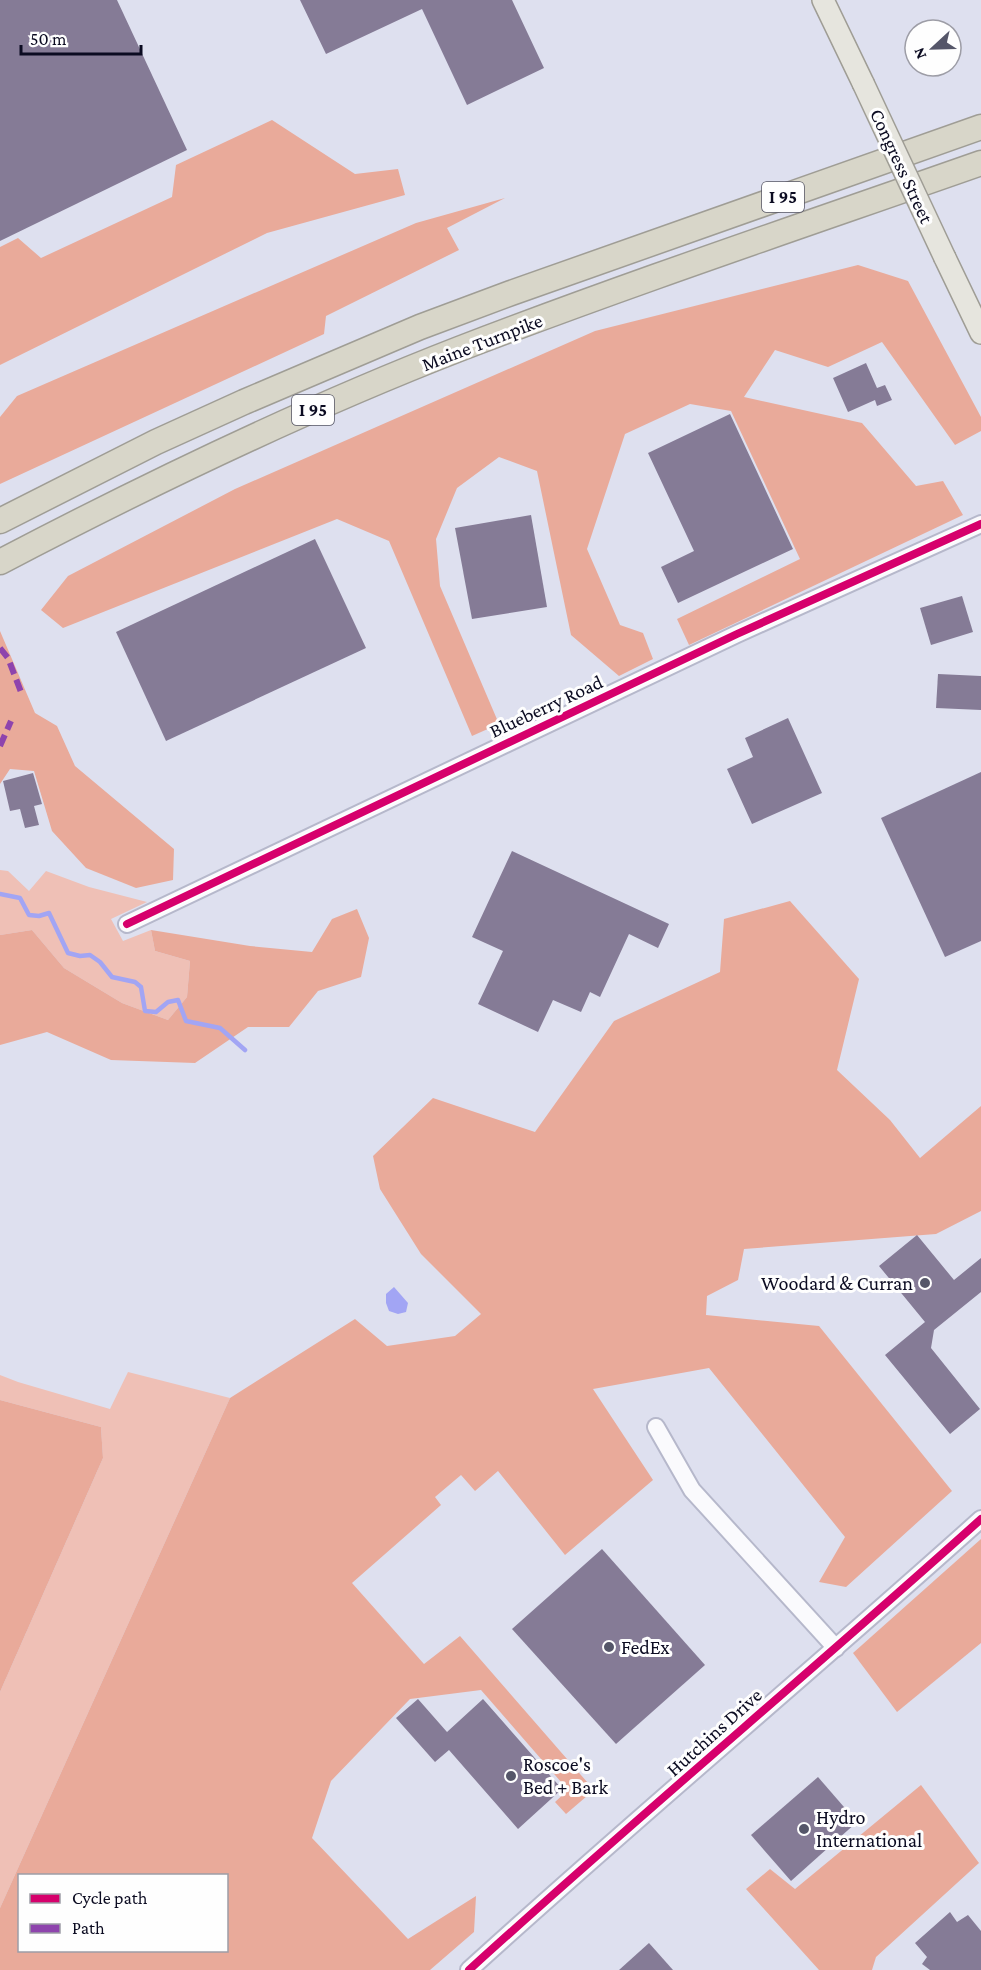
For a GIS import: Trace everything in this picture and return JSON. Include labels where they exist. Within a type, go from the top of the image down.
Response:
[{"type":"highway","name":"Maine Turnpike","points":[[0,521],[156,442],[420,327],[981,127]]},
{"type":"highway","name":"Maine Turnpike","points":[[0,562],[188,467],[275,426],[457,350],[637,283],[981,163]]},
{"type":"main road","name":"Congress Street","points":[[823,0],[981,333]]},
{"type":"street","name":"Blueberry Road","points":[[128,924],[737,634],[981,524]]},
{"type":"street","points":[[656,1427],[692,1490],[836,1648]]},
{"type":"street","name":"Hutchins Drive","points":[[469,1970],[981,1519]]},
{"type":"shaded area","points":[[272,120],[355,174],[398,169],[405,195],[267,233],[0,365],[0,247],[18,238],[41,258],[172,197],[176,165]]},
{"type":"shaded area","points":[[505,198],[447,228],[459,250],[326,316],[324,334],[0,484],[0,417],[17,396],[416,223]]},
{"type":"shaded area","points":[[858,265],[908,281],[981,417],[981,431],[955,445],[882,342],[828,367],[775,350],[744,397],[862,423],[916,486],[943,481],[963,515],[689,645],[677,619],[800,559],[731,411],[690,404],[625,434],[587,549],[620,625],[643,633],[653,659],[619,676],[571,635],[537,471],[499,457],[457,488],[436,539],[440,586],[499,724],[472,736],[389,541],[337,519],[63,628],[41,610],[68,576],[235,489],[595,331]]},
{"type":"shaded area","points":[[0,631],[35,713],[57,726],[75,766],[174,849],[173,880],[136,888],[86,868],[52,831],[34,771],[10,769],[0,784]]},
{"type":"shaded area","points":[[0,870],[8,871],[29,891],[46,871],[89,887],[147,902],[111,919],[123,941],[151,930],[155,951],[190,961],[187,997],[168,1020],[122,1003],[64,968],[32,930],[0,935]]},
{"type":"shaded area","points":[[790,901],[859,979],[837,1070],[890,1120],[920,1158],[981,1106],[981,1211],[936,1234],[744,1249],[738,1280],[707,1296],[706,1315],[819,1326],[952,1491],[846,1587],[819,1582],[845,1537],[709,1368],[593,1389],[653,1480],[565,1555],[498,1471],[475,1491],[461,1475],[435,1497],[441,1505],[352,1583],[424,1664],[460,1636],[594,1790],[566,1814],[555,1802],[568,1790],[481,1690],[410,1699],[331,1781],[312,1838],[408,1939],[476,1896],[474,1932],[430,1970],[0,1970],[0,1908],[230,1398],[355,1319],[387,1346],[455,1336],[481,1314],[421,1254],[380,1189],[373,1156],[433,1098],[535,1132],[614,1021],[720,972],[724,919]]},
{"type":"shaded area","points":[[357,909],[369,938],[361,977],[318,991],[289,1027],[248,1027],[195,1063],[111,1060],[47,1032],[0,1045],[0,935],[32,930],[64,968],[122,1003],[168,1020],[187,997],[190,961],[155,951],[151,930],[250,946],[312,952],[332,919]]},
{"type":"shaded area","points":[[128,1372],[230,1398],[0,1908],[0,1692],[103,1458],[101,1427],[0,1400],[0,1375],[110,1409]]},
{"type":"shaded area","points":[[0,1400],[101,1427],[103,1458],[0,1692]]},
{"type":"shaded area","points":[[981,1539],[981,1643],[897,1712],[853,1653]]},
{"type":"shaded area","points":[[921,1785],[979,1863],[876,1957],[872,1970],[819,1970],[746,1889],[770,1869],[795,1889]]},
{"type":"water","points":[[394,1287],[408,1303],[406,1312],[398,1314],[389,1311],[386,1294]]},
{"type":"building","points":[[0,0],[117,0],[187,150],[0,241]]},
{"type":"building","points":[[300,0],[512,0],[544,68],[467,105],[422,9],[326,54]]},
{"type":"building","points":[[866,363],[877,388],[885,385],[892,400],[877,406],[875,400],[848,412],[833,378]]},
{"type":"building","points":[[730,414],[793,549],[678,603],[661,567],[694,551],[648,453]]},
{"type":"building","points":[[531,515],[547,607],[472,619],[455,528]]},
{"type":"building","points":[[315,539],[366,648],[166,741],[116,632]]},
{"type":"building","points":[[962,596],[973,632],[931,645],[920,608]]},
{"type":"building","points":[[938,674],[981,676],[981,710],[936,708]]},
{"type":"building","points":[[788,718],[822,793],[752,824],[727,769],[753,757],[745,738]]},
{"type":"building","points":[[981,772],[981,941],[945,957],[881,818]]},
{"type":"building","points":[[33,773],[42,804],[34,806],[39,825],[25,828],[20,809],[10,811],[3,781]]},
{"type":"building","points":[[512,851],[669,924],[658,948],[629,934],[600,997],[590,992],[581,1012],[553,1000],[538,1032],[478,1004],[503,951],[472,937]]},
{"type":"building","points":[[917,1235],[954,1280],[981,1258],[981,1292],[934,1330],[931,1348],[980,1409],[950,1434],[885,1355],[925,1322],[879,1266]]},
{"type":"building","name":"FedEx","points":[[602,1549],[705,1665],[616,1744],[512,1629]]},
{"type":"building","name":"Roscoe's Bed + Bark","points":[[418,1699],[447,1732],[483,1699],[562,1789],[518,1829],[449,1750],[435,1762],[396,1718]]},
{"type":"building","name":"Hydro International","points":[[818,1777],[857,1822],[791,1881],[751,1835]]},
{"type":"building","points":[[950,1912],[957,1922],[968,1915],[981,1931],[981,1970],[930,1970],[922,1964],[927,1957],[915,1943]]},
{"type":"building","points":[[649,1943],[673,1970],[619,1970]]},
{"type":"waterway","points":[[0,894],[20,898],[29,915],[39,916],[49,913],[68,953],[80,956],[90,955],[100,962],[112,977],[135,982],[141,987],[145,1011],[156,1012],[168,1002],[178,1000],[186,1021],[220,1028],[245,1050]]},
{"type":"marked path","points":[[0,648],[8,658],[21,692]]},
{"type":"marked path","points":[[0,746],[11,721]]},
{"type":"cycle path","points":[[127,924],[737,634],[981,524]]},
{"type":"cycle path","points":[[469,1970],[981,1519]]},
{"type":"place","name":"Woodard & Curran","points":[[925,1283]]},
{"type":"place","name":"FedEx","points":[[609,1647]]},
{"type":"place","name":"Roscoe's Bed + Bark","points":[[511,1776]]},
{"type":"place","name":"Hydro International","points":[[804,1829]]}]
